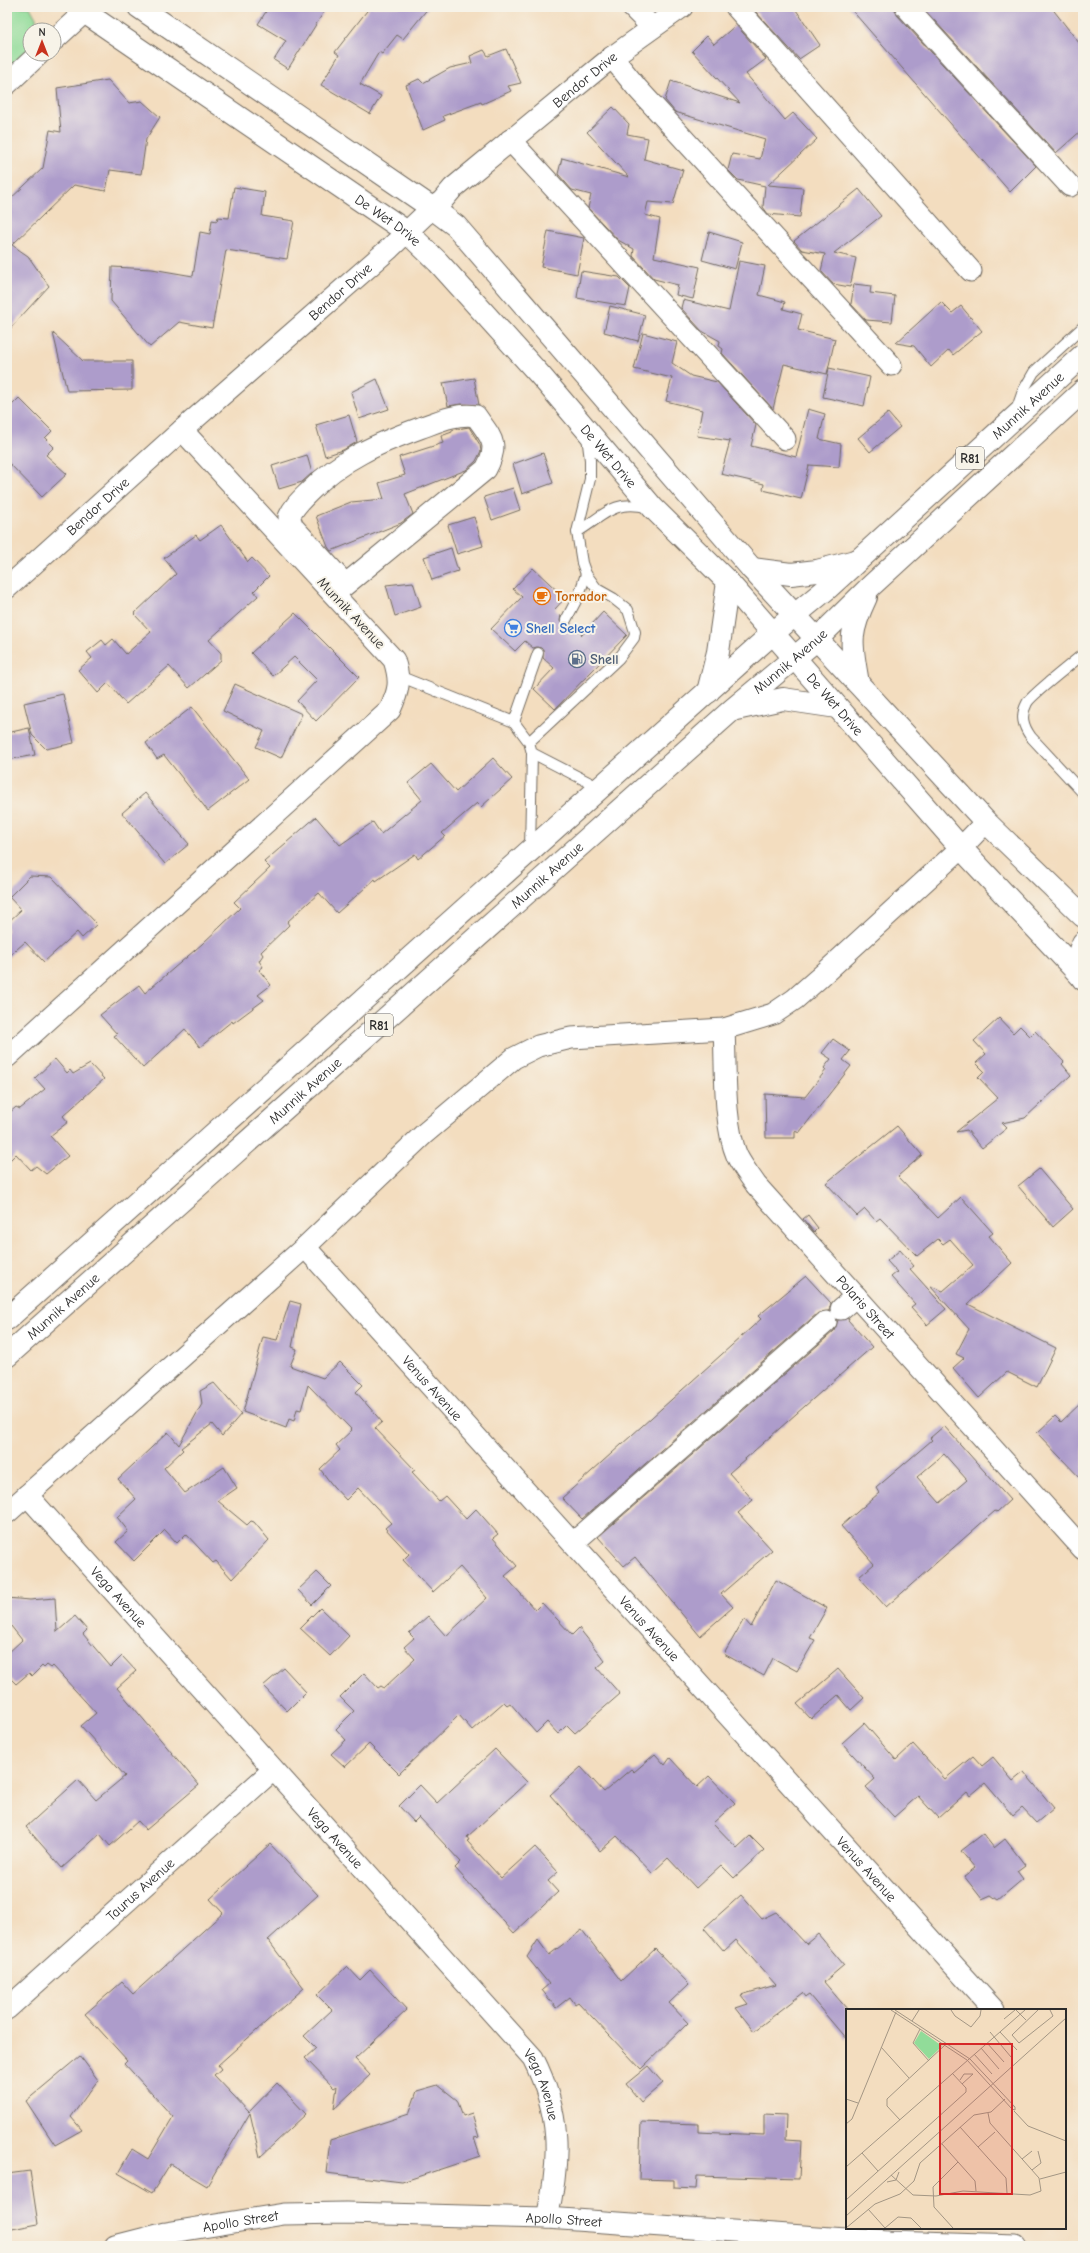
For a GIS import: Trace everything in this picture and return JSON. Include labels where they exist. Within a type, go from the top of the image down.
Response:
[{"type":"main road","points":[[139,7],[456,226],[752,569],[986,822],[1083,916]]},
{"type":"main road","name":"De Wet Drive","points":[[84,9],[407,232],[438,262],[586,428],[653,508],[728,582],[961,848],[1082,977]]},
{"type":"main road","name":"Munnik Avenue","points":[[7,1319],[600,788],[794,615],[857,561],[1083,355]]},
{"type":"main road","name":"Munnik Avenue","points":[[7,1356],[732,710],[817,639],[872,585],[1083,391]]},
{"type":"main road","points":[[752,569],[791,574],[817,571],[857,561]]},
{"type":"main road","points":[[708,692],[718,652],[728,582]]},
{"type":"main road","points":[[858,684],[852,650],[852,636],[855,621],[872,585]]},
{"type":"main road","points":[[732,710],[783,699],[837,707]]},
{"type":"main road","points":[[1082,977],[1078,964],[1078,953],[1083,943]]},
{"type":"street","points":[[632,7],[652,27]]},
{"type":"street","name":"Bendor Drive","points":[[7,588],[182,430],[407,232],[432,208],[442,201],[453,188],[612,57],[682,7]]},
{"type":"street","points":[[736,7],[971,271]]},
{"type":"street","points":[[906,7],[1070,186]]},
{"type":"street","points":[[62,32],[84,9]]},
{"type":"street","points":[[612,57],[637,88],[891,365]]},
{"type":"street","points":[[7,84],[30,62]]},
{"type":"street","points":[[510,140],[532,166],[785,439]]},
{"type":"street","points":[[464,414],[476,416],[493,441],[493,455],[486,469],[340,589],[293,527],[290,517],[293,507],[336,468],[361,452],[453,416],[464,414]]},
{"type":"street","name":"Munnik Avenue","points":[[7,1057],[390,710],[398,692],[399,676],[394,660],[340,589],[182,430]]},
{"type":"street","points":[[7,1513],[305,1247],[424,1134],[514,1058],[538,1046],[571,1038],[724,1029],[773,1014],[795,999],[961,848],[986,822]]},
{"type":"street","name":"Polaris Street","points":[[724,1029],[730,1120],[732,1137],[738,1157],[841,1309],[1083,1549]]},
{"type":"street","name":"Venus Avenue","points":[[305,1247],[993,2009]]},
{"type":"street","points":[[573,1542],[841,1309]]},
{"type":"street","name":"Vega Avenue","points":[[27,1495],[533,2058],[547,2089],[556,2127],[555,2184],[547,2218]]},
{"type":"street","name":"Taurus Avenue","points":[[7,2009],[273,1770]]},
{"type":"street","name":"Apollo Street","points":[[115,2246],[166,2233],[284,2214],[346,2213],[547,2218],[889,2242],[1016,2246]]},
{"type":"street","points":[[1011,2229],[1011,2246]]},
{"type":"lane","points":[[1014,418],[1023,391],[1034,372],[1083,327]]},
{"type":"lane","points":[[529,742],[619,658],[634,638],[635,632],[628,610],[613,598],[597,589],[586,574],[582,563],[577,532],[590,479],[590,460],[586,428]]},
{"type":"lane","points":[[577,532],[619,505],[632,504],[653,508]]},
{"type":"lane","points":[[566,620],[580,595],[586,574]]},
{"type":"lane","points":[[514,722],[538,653]]},
{"type":"lane","points":[[1083,654],[1027,702],[1023,714],[1024,727],[1031,737],[1083,794]]},
{"type":"lane","points":[[399,676],[514,722],[529,742],[532,753],[530,851]]},
{"type":"lane","points":[[532,753],[600,788]]},
{"type":"green space","points":[[7,7],[30,7],[36,18],[36,22],[22,22],[22,62],[7,76]]},
{"type":"building","points":[[269,7],[327,7],[288,69],[274,60],[286,41],[258,24]]},
{"type":"building","points":[[370,7],[429,7],[403,39],[397,35],[382,54],[379,52],[360,84],[381,96],[370,114],[321,85],[339,55],[335,52]]},
{"type":"building","points":[[758,7],[794,7],[820,45],[799,59],[754,10]]},
{"type":"building","points":[[849,7],[894,7],[897,15],[1036,166],[1010,192]]},
{"type":"building","points":[[922,7],[1051,7],[1083,48],[1083,129],[1056,153]]},
{"type":"building","points":[[736,25],[766,59],[746,74],[785,120],[793,113],[817,139],[768,185],[803,188],[800,217],[768,214],[763,207],[765,186],[738,180],[728,170],[732,154],[760,159],[765,139],[675,112],[665,100],[671,81],[740,103],[692,51],[707,36],[714,44]]},
{"type":"building","points":[[506,49],[521,83],[508,86],[511,91],[482,104],[481,102],[443,116],[445,120],[423,130],[406,85],[419,79],[423,83],[450,68],[472,63],[470,56],[484,50],[488,56]]},
{"type":"building","points":[[108,80],[129,103],[142,101],[160,117],[146,139],[141,174],[110,170],[106,191],[74,185],[12,245],[28,256],[49,286],[7,332],[7,202],[43,168],[50,130],[61,132],[57,88]]},
{"type":"building","points":[[613,107],[629,124],[627,134],[648,138],[644,159],[683,170],[673,204],[648,202],[645,215],[660,219],[654,257],[700,267],[693,299],[676,295],[678,285],[654,279],[633,256],[634,249],[618,240],[588,208],[591,195],[572,190],[558,174],[562,158],[629,177],[587,132]]},
{"type":"building","points":[[234,187],[265,192],[262,216],[294,221],[287,259],[226,250],[212,328],[179,322],[150,347],[111,301],[112,267],[152,269],[193,276],[200,232],[210,234],[212,220],[217,221],[218,217],[229,218]]},
{"type":"building","points":[[859,189],[881,216],[834,253],[856,258],[850,287],[833,284],[821,271],[825,254],[802,250],[794,241]]},
{"type":"building","points":[[548,231],[584,238],[577,274],[541,267]]},
{"type":"building","points":[[709,232],[742,242],[735,269],[702,260]]},
{"type":"building","points":[[739,261],[765,266],[759,295],[785,302],[783,309],[802,314],[798,330],[835,339],[827,374],[784,364],[773,409],[722,353],[723,349],[719,346],[720,341],[702,331],[681,308],[683,300],[729,311]]},
{"type":"building","points":[[581,271],[619,277],[630,288],[626,306],[577,298]]},
{"type":"building","points":[[854,284],[871,286],[870,293],[895,296],[892,322],[866,320],[851,304]]},
{"type":"building","points":[[941,302],[952,313],[961,306],[982,331],[953,355],[949,350],[931,367],[914,346],[896,343]]},
{"type":"building","points":[[610,306],[645,315],[638,341],[604,332]]},
{"type":"building","points":[[53,333],[83,361],[132,361],[132,390],[67,391]]},
{"type":"building","points":[[643,333],[677,342],[672,363],[691,376],[717,382],[756,425],[751,446],[796,457],[808,409],[825,414],[819,439],[841,444],[839,467],[809,465],[801,499],[763,490],[764,484],[721,474],[730,441],[697,436],[702,410],[666,401],[672,378],[634,369]]},
{"type":"building","points":[[829,368],[870,377],[864,406],[823,397]]},
{"type":"building","points":[[474,378],[479,405],[461,404],[448,406],[443,383]]},
{"type":"building","points":[[377,379],[389,409],[359,419],[351,392]]},
{"type":"building","points":[[19,398],[52,431],[45,438],[54,447],[46,455],[67,474],[42,497],[7,461],[7,410]]},
{"type":"building","points":[[888,413],[900,427],[870,452],[858,438]]},
{"type":"building","points":[[349,415],[357,442],[343,450],[325,456],[316,425]]},
{"type":"building","points":[[469,427],[480,445],[481,451],[476,461],[466,470],[405,494],[413,514],[401,523],[331,551],[316,516],[351,502],[384,499],[379,483],[405,475],[399,457],[443,443],[441,436],[452,432],[452,430]]},
{"type":"building","points":[[543,453],[553,483],[522,494],[513,464]]},
{"type":"building","points":[[307,455],[312,473],[302,482],[279,489],[272,466]]},
{"type":"building","points":[[513,488],[520,510],[492,520],[484,497]]},
{"type":"building","points":[[474,517],[483,546],[457,554],[448,525]]},
{"type":"building","points":[[221,525],[248,562],[252,558],[269,576],[254,591],[258,596],[209,640],[221,653],[221,660],[189,688],[169,666],[126,704],[108,683],[98,693],[78,670],[92,658],[87,652],[102,640],[106,645],[113,639],[126,654],[151,632],[134,614],[176,574],[164,558],[196,535],[200,540]]},
{"type":"building","points":[[451,548],[458,571],[432,580],[424,557]]},
{"type":"building","points":[[533,568],[565,598],[555,609],[561,615],[560,621],[563,626],[571,624],[582,635],[603,612],[627,635],[555,709],[534,689],[554,668],[543,658],[543,649],[537,647],[533,648],[525,641],[515,651],[491,629],[522,597],[513,589]]},
{"type":"building","points":[[413,582],[421,607],[395,616],[386,585]]},
{"type":"building","points":[[295,613],[359,677],[316,721],[297,701],[317,680],[294,657],[273,676],[251,653]]},
{"type":"building","points":[[235,684],[302,714],[281,758],[256,747],[264,731],[223,711]]},
{"type":"building","points":[[63,694],[74,743],[46,749],[32,735],[24,703]]},
{"type":"building","points":[[192,707],[249,779],[208,811],[164,755],[157,759],[146,743]]},
{"type":"building","points":[[29,728],[35,755],[7,760],[7,733]]},
{"type":"building","points":[[493,758],[512,779],[481,807],[477,803],[442,833],[445,836],[418,859],[415,854],[376,881],[375,879],[337,913],[319,893],[287,922],[289,925],[261,952],[263,955],[259,961],[263,967],[259,970],[271,985],[258,995],[264,1000],[233,1023],[232,1021],[200,1047],[185,1029],[143,1068],[114,1036],[117,1034],[100,1015],[139,985],[145,993],[202,944],[240,908],[234,902],[270,868],[264,862],[316,817],[340,845],[373,822],[381,834],[422,800],[408,783],[431,764],[456,792]]},
{"type":"building","points":[[145,793],[189,844],[165,864],[122,813]]},
{"type":"building","points":[[30,876],[52,877],[97,924],[82,938],[77,932],[44,962],[25,942],[7,958],[7,923],[21,910],[9,897]]},
{"type":"building","points":[[999,1018],[1013,1033],[1020,1026],[1030,1036],[1035,1031],[1064,1062],[1062,1064],[1071,1075],[1025,1118],[1002,1123],[1007,1128],[982,1148],[967,1130],[956,1132],[998,1098],[978,1077],[984,1071],[976,1063],[986,1054],[974,1041]]},
{"type":"building","points":[[833,1039],[850,1051],[843,1060],[851,1066],[799,1133],[795,1131],[795,1138],[766,1138],[765,1094],[805,1097],[826,1070],[824,1068],[831,1059],[822,1053]]},
{"type":"building","points":[[55,1059],[67,1073],[70,1070],[73,1074],[90,1064],[104,1079],[63,1116],[68,1122],[50,1136],[68,1156],[46,1174],[36,1166],[31,1170],[16,1154],[7,1163],[7,1115],[16,1107],[20,1109],[45,1089],[35,1078]]},
{"type":"building","points":[[897,1126],[922,1155],[898,1176],[938,1218],[961,1197],[993,1233],[989,1236],[1012,1263],[968,1304],[1056,1348],[1037,1387],[1007,1372],[979,1398],[953,1368],[964,1358],[956,1354],[969,1329],[930,1286],[943,1291],[973,1265],[950,1239],[943,1244],[938,1239],[917,1256],[880,1218],[876,1221],[865,1209],[857,1216],[826,1183]]},
{"type":"building","points":[[1039,1169],[1073,1209],[1053,1227],[1018,1186]]},
{"type":"building","points":[[808,1215],[818,1228],[814,1232],[803,1219]]},
{"type":"building","points":[[900,1250],[914,1266],[910,1269],[946,1309],[927,1325],[911,1307],[915,1304],[891,1277],[897,1272],[887,1261]]},
{"type":"building","points":[[806,1276],[831,1303],[829,1311],[818,1313],[582,1519],[562,1498],[761,1319],[758,1316]]},
{"type":"building","points":[[290,1301],[301,1304],[292,1347],[297,1349],[290,1366],[323,1378],[340,1362],[363,1385],[356,1392],[382,1422],[375,1428],[415,1470],[412,1472],[439,1501],[445,1496],[466,1519],[476,1509],[498,1534],[493,1538],[517,1566],[505,1576],[535,1610],[542,1603],[572,1635],[579,1628],[605,1661],[597,1668],[620,1694],[575,1733],[567,1725],[558,1734],[547,1722],[536,1733],[510,1703],[507,1705],[504,1702],[472,1730],[459,1715],[399,1774],[369,1744],[345,1767],[331,1754],[346,1740],[336,1729],[354,1711],[340,1697],[364,1673],[378,1688],[381,1686],[384,1688],[415,1659],[404,1647],[414,1638],[409,1633],[428,1616],[446,1636],[487,1598],[460,1567],[433,1592],[403,1560],[409,1554],[385,1528],[391,1523],[358,1488],[346,1500],[333,1486],[320,1469],[340,1450],[336,1445],[352,1430],[308,1385],[301,1410],[297,1409],[294,1421],[289,1419],[286,1428],[243,1412],[263,1337],[277,1340]]},
{"type":"building","points":[[849,1318],[848,1320],[872,1347],[729,1473],[753,1500],[738,1513],[772,1550],[721,1594],[733,1607],[700,1636],[635,1557],[624,1566],[598,1537],[834,1331],[838,1320]]},
{"type":"building","points":[[214,1383],[241,1414],[222,1436],[212,1424],[181,1448],[183,1450],[164,1468],[185,1493],[224,1467],[237,1488],[218,1501],[247,1525],[251,1521],[254,1522],[269,1540],[232,1579],[216,1561],[213,1563],[186,1534],[177,1543],[165,1530],[134,1561],[116,1542],[128,1531],[117,1517],[136,1499],[118,1479],[168,1432],[179,1445],[202,1404],[200,1391]]},
{"type":"building","points":[[1083,1401],[1083,1481],[1037,1433],[1055,1416],[1061,1422]]},
{"type":"building","points":[[944,1426],[1010,1500],[997,1512],[995,1511],[886,1607],[859,1577],[874,1564],[841,1526],[879,1493],[876,1488],[932,1440],[930,1438]],"holes":[[[944,1454],[967,1480],[940,1503],[917,1477]]]},
{"type":"building","points":[[317,1572],[331,1586],[312,1605],[298,1590]]},
{"type":"building","points":[[776,1580],[827,1608],[810,1638],[815,1640],[797,1671],[773,1658],[764,1676],[724,1654],[744,1619],[751,1627]]},
{"type":"building","points":[[7,1598],[30,1600],[55,1598],[57,1632],[75,1616],[87,1630],[83,1634],[111,1667],[122,1656],[136,1671],[117,1688],[199,1785],[146,1830],[138,1821],[110,1846],[100,1834],[62,1868],[26,1827],[78,1780],[96,1800],[125,1776],[81,1726],[96,1713],[53,1666],[51,1668],[47,1665],[44,1668],[42,1666],[32,1676],[29,1673],[16,1684],[7,1675],[7,1654],[22,1640],[7,1621]]},
{"type":"building","points":[[320,1608],[349,1636],[330,1656],[300,1628]]},
{"type":"building","points":[[284,1668],[306,1692],[287,1711],[263,1686]]},
{"type":"building","points":[[838,1669],[864,1698],[851,1710],[838,1695],[811,1719],[797,1704]]},
{"type":"building","points":[[864,1723],[896,1760],[913,1744],[945,1779],[973,1756],[982,1766],[993,1757],[1013,1781],[1024,1772],[1054,1808],[1036,1823],[1022,1808],[1013,1816],[985,1783],[970,1796],[967,1792],[938,1818],[918,1796],[894,1817],[866,1787],[875,1779],[842,1743]]},
{"type":"building","points":[[495,1749],[527,1782],[467,1837],[469,1840],[467,1841],[501,1878],[535,1847],[558,1872],[548,1881],[558,1892],[514,1933],[455,1868],[461,1862],[419,1817],[414,1822],[399,1806],[420,1785],[437,1803]]},
{"type":"building","points":[[655,1754],[665,1765],[670,1758],[697,1787],[709,1776],[735,1803],[713,1823],[737,1848],[750,1836],[764,1850],[734,1878],[721,1865],[696,1888],[668,1858],[652,1873],[617,1836],[600,1851],[550,1795],[581,1767],[604,1792],[631,1769],[634,1772]]},
{"type":"building","points":[[983,1834],[994,1848],[1005,1839],[1025,1865],[1017,1871],[1023,1879],[998,1900],[991,1895],[982,1899],[964,1876],[975,1868],[961,1851]]},
{"type":"building","points":[[270,1844],[318,1895],[268,1940],[304,1988],[218,2065],[221,2069],[214,2075],[249,2112],[277,2083],[306,2114],[260,2157],[250,2113],[207,2186],[170,2164],[152,2193],[118,2173],[132,2149],[148,2159],[173,2117],[124,2063],[127,2060],[85,2014],[122,1982],[133,1994],[223,1913],[210,1899]]},
{"type":"building","points":[[741,1895],[762,1919],[776,1912],[806,1944],[818,1934],[844,1965],[824,1982],[847,2009],[846,2039],[809,1995],[806,1997],[803,1993],[754,2031],[736,2008],[748,2004],[741,1995],[776,1985],[736,1940],[724,1951],[704,1928]]},
{"type":"building","points":[[582,1930],[621,1981],[655,1949],[689,1984],[669,2003],[688,2023],[641,2069],[578,2002],[575,2004],[570,1997],[556,2008],[542,1990],[549,1984],[527,1957],[538,1940],[549,1955]]},
{"type":"building","points":[[347,1966],[360,1980],[370,1970],[407,2010],[355,2059],[370,2075],[334,2109],[337,2086],[334,2088],[305,2058],[316,2048],[304,2036],[332,2010],[317,1995]]},
{"type":"building","points":[[80,2056],[98,2080],[71,2117],[82,2130],[55,2145],[26,2101]]},
{"type":"building","points":[[648,2066],[663,2083],[641,2102],[626,2084]]},
{"type":"building","points":[[438,2085],[457,2100],[463,2116],[472,2113],[479,2137],[474,2138],[480,2156],[402,2182],[326,2173],[330,2140],[409,2114],[417,2091]]},
{"type":"building","points":[[764,2114],[786,2115],[785,2140],[801,2141],[799,2179],[697,2176],[696,2189],[674,2188],[674,2180],[639,2179],[641,2122],[698,2124],[698,2132],[764,2135]]},
{"type":"building","points":[[30,2171],[38,2224],[7,2230],[7,2174]]},
{"type":"place","name":"Torrador","points":[[542,596]]},
{"type":"place","name":"Shell Select","points":[[513,628]]},
{"type":"place","name":"Shell","points":[[577,659]]}]
